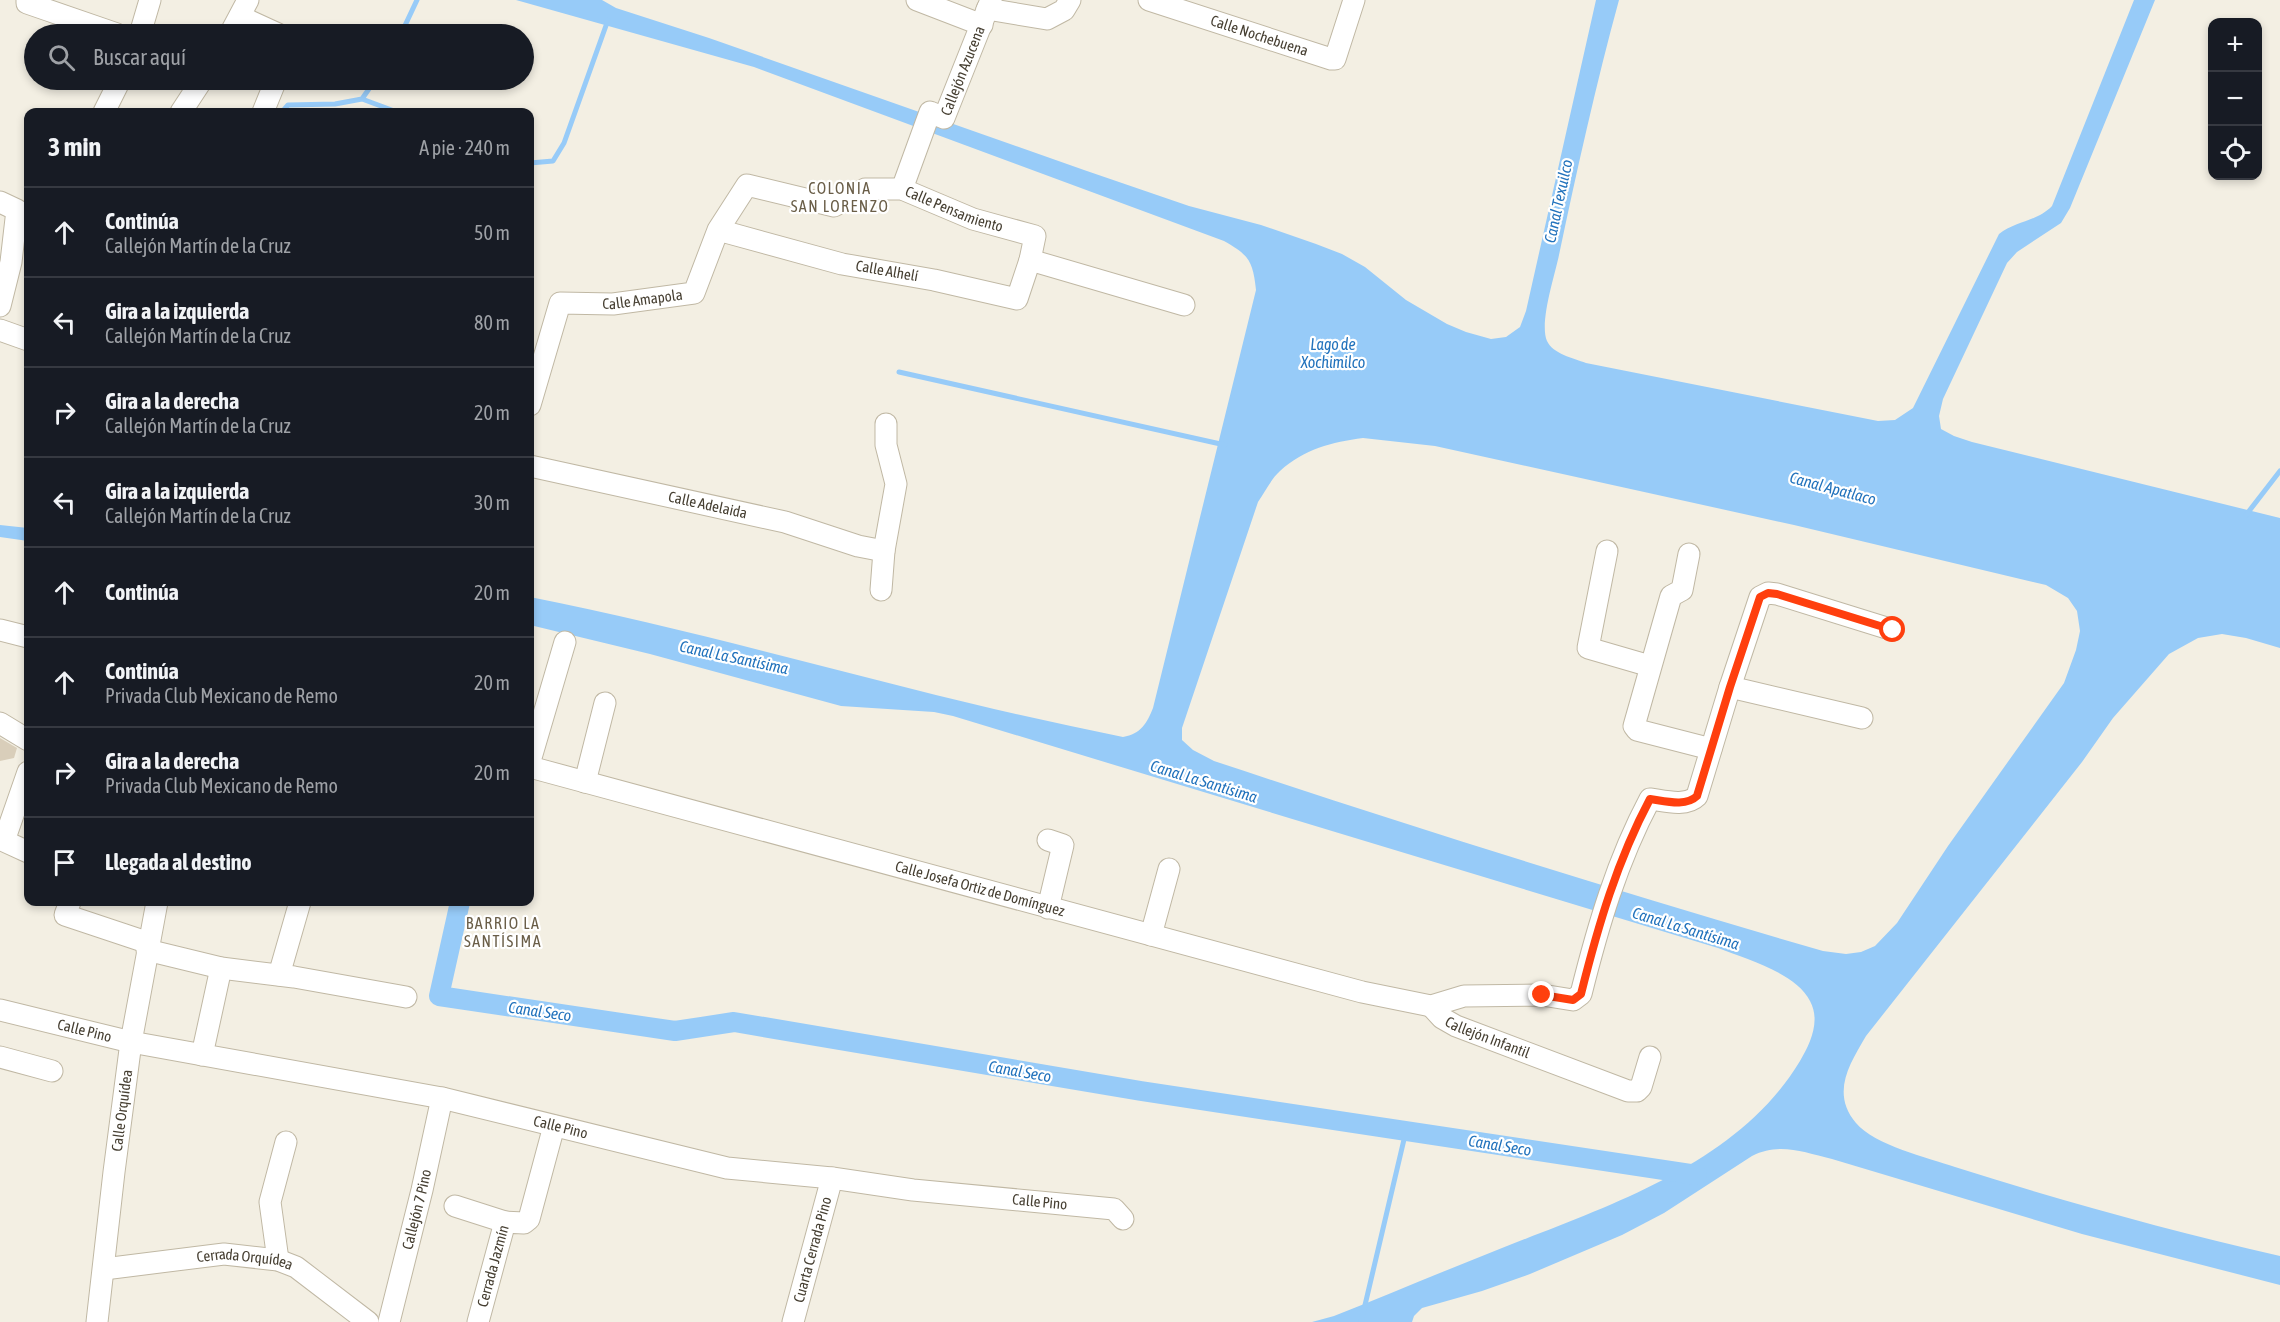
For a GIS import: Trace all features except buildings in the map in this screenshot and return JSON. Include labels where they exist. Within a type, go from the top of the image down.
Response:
[{"type":"street","points":[[27,0],[27,3],[88,24]]},
{"type":"street","points":[[143,24],[150,0]]},
{"type":"street","points":[[917,0],[986,12],[1047,19],[1064,10],[1070,0]]},
{"type":"street","name":"Calle Nochebuena","points":[[1160,2],[1335,59],[1354,0]]},
{"type":"street","name":"Callejón Azucena","points":[[902,189],[930,112],[944,118],[986,12]]},
{"type":"street","points":[[239,17],[255,24]]},
{"type":"street","points":[[106,108],[115,90]]},
{"type":"street","points":[[184,108],[195,90]]},
{"type":"street","points":[[265,108],[272,90]]},
{"type":"street","name":"Calle Pensamiento","points":[[718,230],[747,185],[834,206],[865,189],[902,189],[973,219],[1035,236],[1030,260]]},
{"type":"street","points":[[0,202],[17,210],[13,263],[0,306]]},
{"type":"street","name":"Calle Alhelí","points":[[718,230],[842,264],[934,280],[1017,299],[1030,260]]},
{"type":"street","name":"Calle Amapola","points":[[534,383],[560,303],[613,304],[693,293],[718,230]]},
{"type":"street","points":[[1030,260],[1184,305]]},
{"type":"street","points":[[0,330],[24,339]]},
{"type":"street","points":[[881,590],[884,551],[896,484],[886,445],[886,424]]},
{"type":"street","name":"Calle Adelaida","points":[[534,467],[785,522],[858,546],[884,551]]},
{"type":"street","points":[[1607,551],[1588,648],[1650,666]]},
{"type":"street","points":[[1689,554],[1683,590],[1671,596],[1650,666],[1634,726],[1637,730],[1711,749],[1760,597],[1768,593],[1893,630]]},
{"type":"street","points":[[0,630],[24,636]]},
{"type":"street","points":[[534,747],[565,642]]},
{"type":"street","points":[[1730,687],[1862,718]]},
{"type":"street","points":[[585,782],[605,703]]},
{"type":"street","points":[[0,723],[24,738]]},
{"type":"street","name":"Callejón Infantil","points":[[1650,1057],[1641,1087],[1637,1091],[1628,1091],[1456,1026],[1442,1018],[1431,1006],[1464,996],[1525,994],[1573,1000],[1581,994],[1596,934],[1631,834],[1650,799],[1686,803],[1697,796],[1711,749]]},
{"type":"street","name":"Calle Josefa Ortiz de Domínguez","points":[[534,768],[1362,993],[1431,1006]]},
{"type":"street","points":[[24,784],[4,841],[24,850]]},
{"type":"street","points":[[1048,840],[1063,845],[1048,908]]},
{"type":"street","points":[[1151,934],[1170,869]]},
{"type":"street","points":[[68,906],[65,915],[148,947],[221,968],[279,975],[406,997]]},
{"type":"street","name":"Calle Orquídea","points":[[97,1322],[131,1042],[156,906]]},
{"type":"street","points":[[279,975],[299,906]]},
{"type":"street","points":[[202,1055],[221,968]]},
{"type":"street","name":"Calle Pino","points":[[0,1010],[131,1042],[442,1098],[727,1168],[832,1178],[913,1190],[1114,1209],[1123,1219]]},
{"type":"street","points":[[0,1057],[52,1071]]},
{"type":"street","name":"Callejón 7 Pino","points":[[389,1322],[442,1098]]},
{"type":"street","name":"Cerrada Jazmín","points":[[478,1322],[505,1222],[524,1223],[529,1219],[554,1126]]},
{"type":"street","points":[[278,1260],[270,1202],[286,1142]]},
{"type":"street","name":"Cuarta Cerrada Pino","points":[[793,1322],[832,1178]]},
{"type":"street","points":[[455,1206],[505,1222]]},
{"type":"street","name":"Cerrada Orquídea","points":[[104,1269],[224,1254],[278,1260],[296,1267],[368,1322]]},
{"type":"water","name":"Lago de Xochimilco","points":[[516,0],[602,0],[616,8],[709,38],[1189,206],[1261,225],[1316,244],[1342,254],[1365,267],[1406,300],[1447,324],[1491,339],[1506,337],[1520,327],[1526,311],[1596,0],[1619,0],[1548,299],[1545,323],[1547,341],[1559,352],[1586,363],[1878,421],[1895,420],[1913,408],[1999,234],[2040,215],[2052,206],[2134,0],[2155,0],[2070,208],[2061,223],[2017,252],[2007,263],[1943,399],[1939,416],[1941,429],[1972,442],[2280,518],[2280,648],[2222,634],[2198,638],[2169,654],[2113,718],[2082,762],[1866,1036],[1845,1079],[1845,1101],[1849,1112],[1864,1131],[1902,1150],[2076,1204],[2280,1256],[2280,1285],[2082,1234],[1832,1159],[1782,1149],[1752,1156],[1664,1213],[1622,1235],[1530,1274],[1482,1291],[1422,1308],[1414,1316],[1412,1322],[1312,1322],[1334,1316],[1585,1216],[1627,1198],[1706,1154],[1742,1128],[1774,1097],[1800,1061],[1813,1032],[1814,1016],[1810,1001],[1794,982],[1782,975],[1756,962],[1718,948],[953,716],[934,712],[841,706],[650,654],[534,626],[534,598],[704,636],[994,709],[1123,737],[1129,736],[1142,727],[1153,708],[1256,290],[1248,260],[1239,250],[1224,241],[754,67]],"holes":[[[1363,438],[1435,446],[1794,525],[2046,585],[2068,598],[2077,611],[2080,631],[2064,683],[1948,846],[1897,923],[1875,946],[1861,952],[1846,954],[1823,951],[1518,859],[1214,761],[1193,750],[1182,740],[1182,728],[1258,502],[1274,478],[1289,463],[1319,448]]]},
{"type":"water","points":[[0,525],[24,528],[24,540],[0,537]]},
{"type":"waterway","points":[[406,24],[417,0]]},
{"type":"waterway","points":[[534,163],[553,161],[564,143],[608,20]]},
{"type":"waterway","points":[[285,108],[288,105],[335,104],[362,99],[368,90]]},
{"type":"waterway","points":[[362,99],[386,108]]},
{"type":"waterway","points":[[899,372],[1225,445]]},
{"type":"waterway","points":[[2246,515],[2280,471]]},
{"type":"waterway","name":"Canal Seco","points":[[459,906],[439,996],[675,1031],[734,1022],[1141,1091],[1697,1175]]},
{"type":"waterway","points":[[1361,1322],[1406,1131]]},
{"type":"district","name":"COLONIA SAN LORENZO","points":[[840,197]]},
{"type":"district","name":"BARRIO LA SANTÍSIMA","points":[[503,932]]},
{"type":"route","points":[[1542,995],[1573,1000],[1581,994],[1596,934],[1616,873],[1631,834],[1650,799],[1686,803],[1697,796],[1760,597],[1768,593],[1777,594],[1893,630]]},
{"type":"water label","name":"Canal Texuilco","points":[[1558,201]]},
{"type":"water label","name":"Canal Apatlaco","points":[[1833,488]]},
{"type":"water label","name":"Canal La Santísima","points":[[734,657]]},
{"type":"water label","name":"Canal La Santísima","points":[[1204,781]]},
{"type":"water label","name":"Canal La Santísima","points":[[1686,928]]}]
